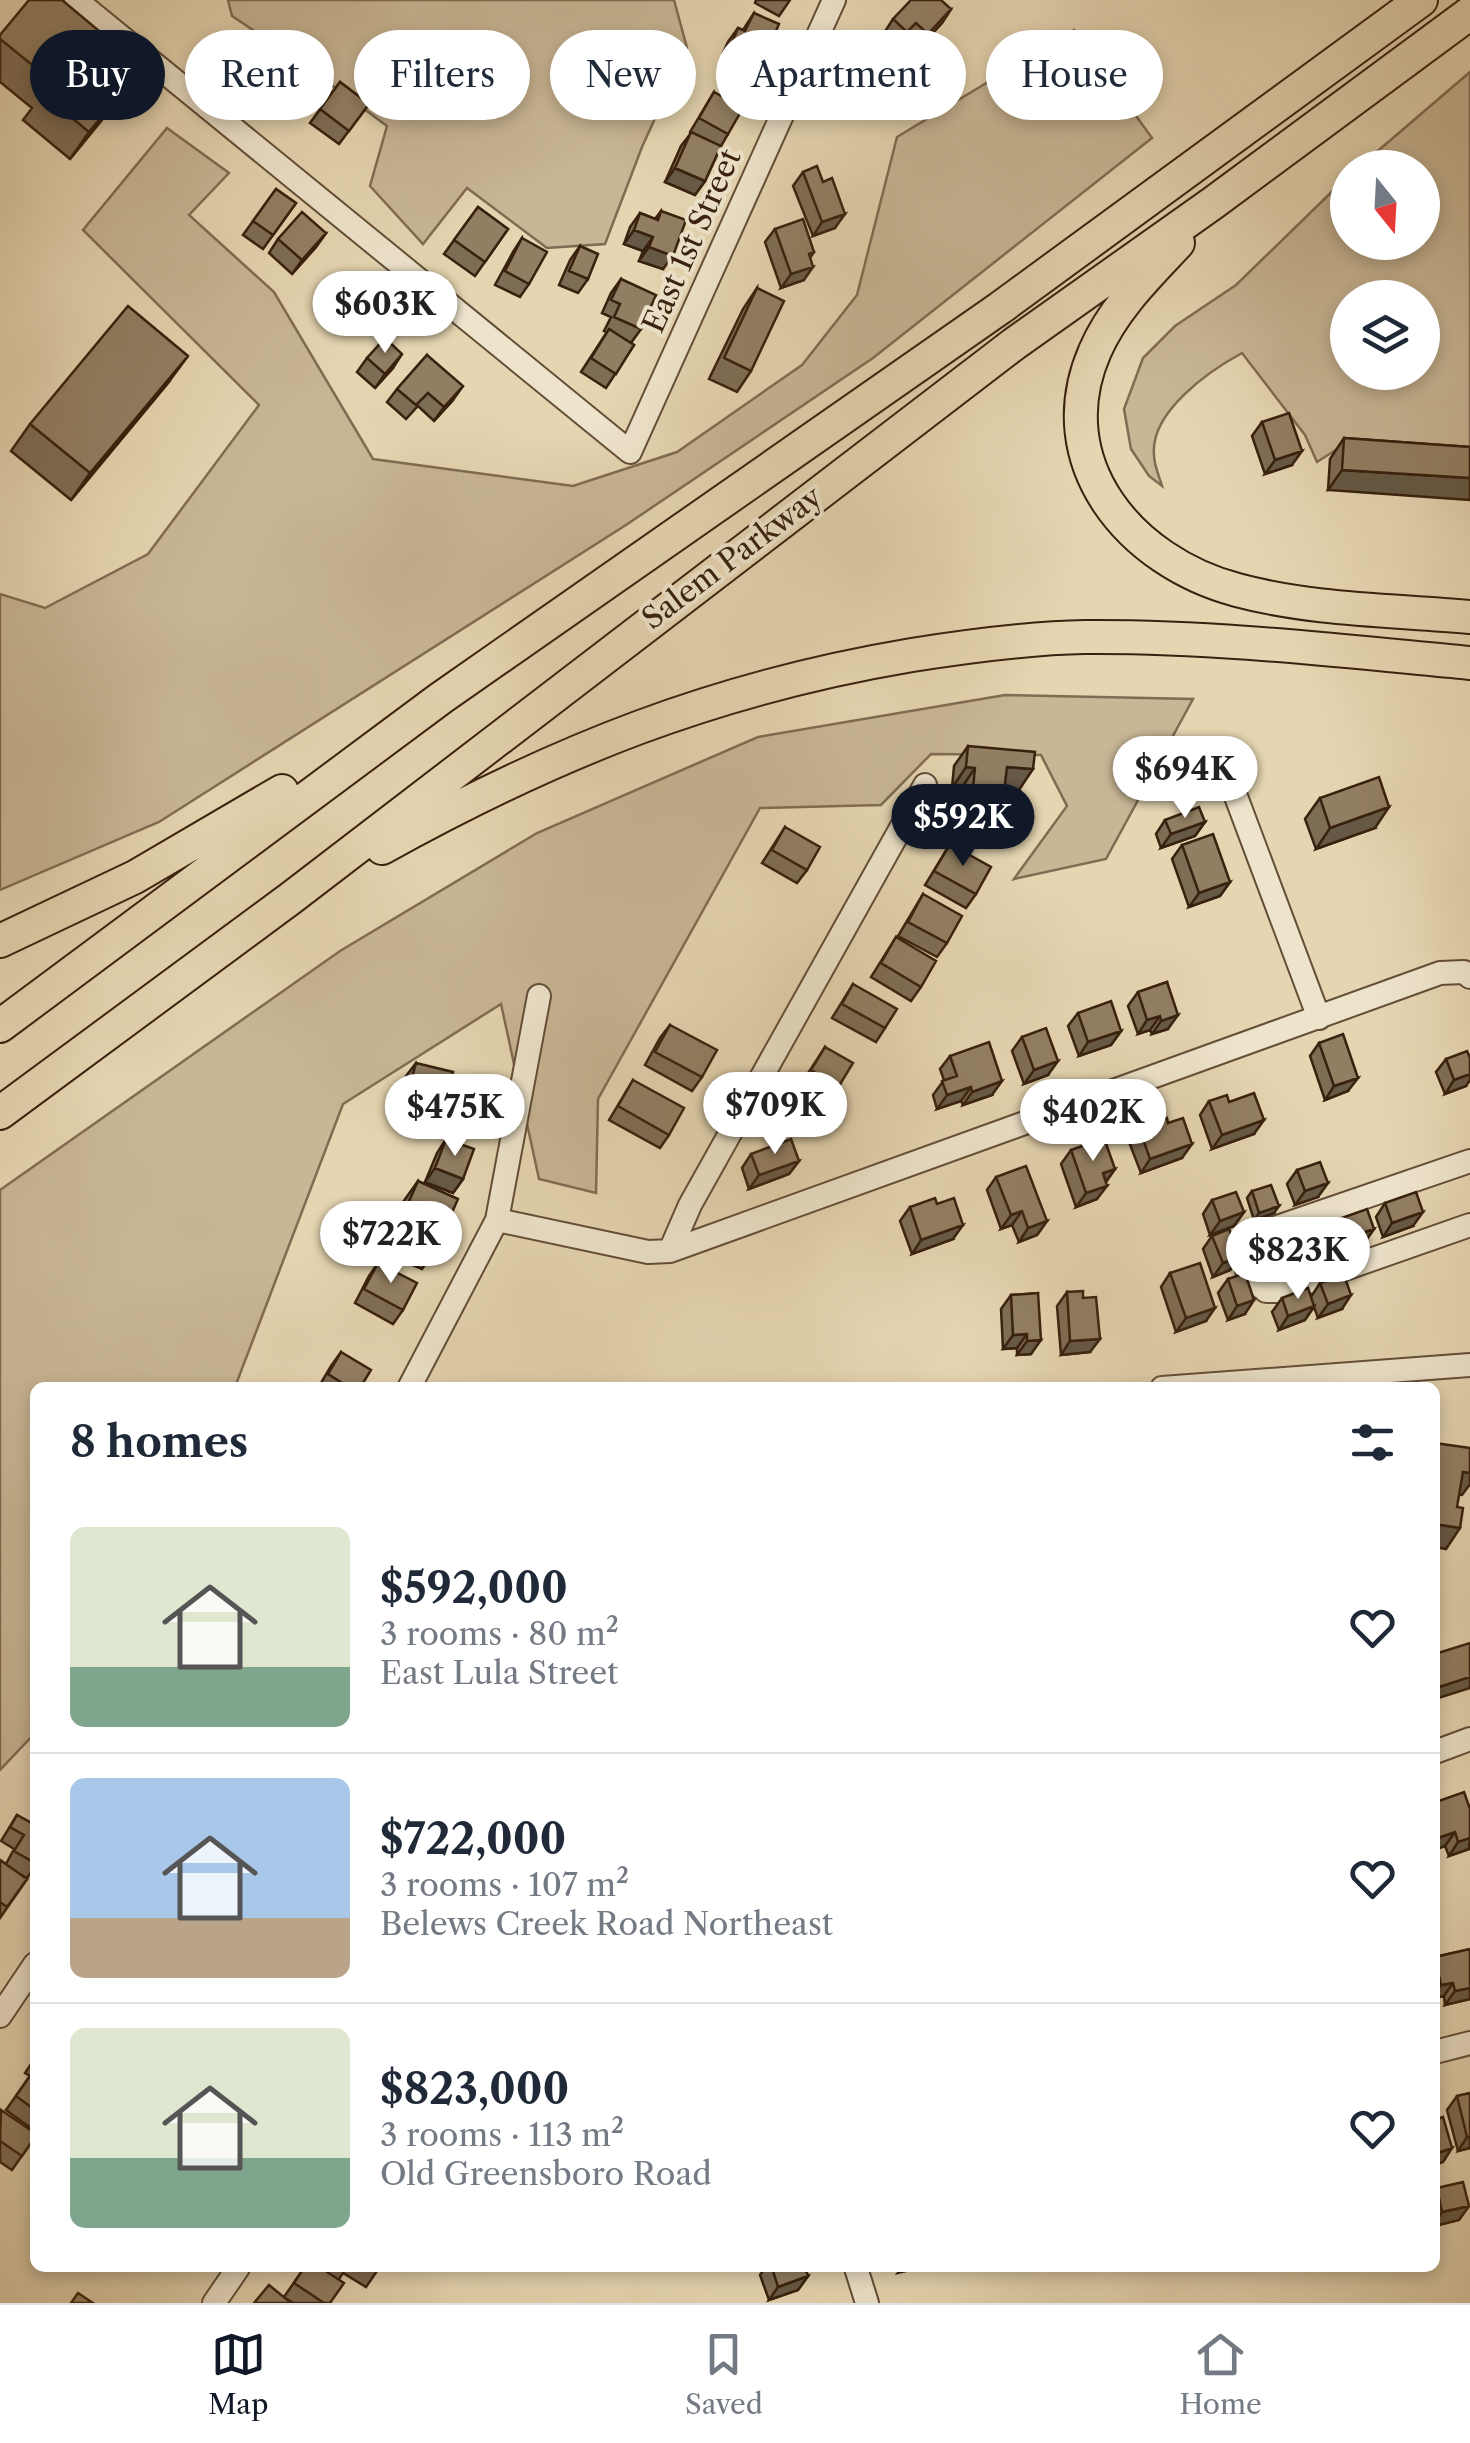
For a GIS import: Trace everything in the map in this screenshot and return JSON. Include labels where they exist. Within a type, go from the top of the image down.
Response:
[{"type":"highway","name":"Salem Parkway","points":[[0,1026],[441,698],[1000,308],[1420,0]]},
{"type":"highway","name":"Salem Parkway","points":[[0,1113],[291,898],[1085,291],[1213,204],[1470,13]]},
{"type":"highway","points":[[1213,204],[1124,304],[1094,353],[1082,395],[1083,439],[1089,464],[1108,506],[1124,526],[1162,557],[1235,590],[1292,601],[1470,617]]},
{"type":"highway","points":[[291,898],[473,798],[596,742],[722,698],[858,664],[988,644],[1081,637],[1234,641],[1470,663]]},
{"type":"highway","points":[[0,941],[91,900],[164,860],[441,698]]},
{"type":"street","name":"East 1st Street","points":[[76,0],[630,452],[834,0]]},
{"type":"street","points":[[1224,762],[1319,1018]]},
{"type":"street","points":[[670,1251],[690,1204],[925,785]]},
{"type":"street","points":[[497,1220],[648,1252],[670,1251],[1440,973],[1464,972],[1470,977]]},
{"type":"street","points":[[413,1382],[497,1220],[539,996]]},
{"type":"street","points":[[1470,1161],[1257,1234],[1248,1242],[1244,1255],[1248,1276],[1266,1291],[1282,1292],[1470,1225]]},
{"type":"street","points":[[1239,1382],[1470,1364]]},
{"type":"street","points":[[1440,1750],[1470,1739]]},
{"type":"street","points":[[0,2016],[30,1971]]},
{"type":"street","points":[[1440,2051],[1470,2042]]},
{"type":"street","points":[[214,2303],[235,2272]]},
{"type":"street","points":[[857,2272],[867,2303]]},
{"type":"shaded area","points":[[228,0],[674,0],[682,30],[550,30],[550,120],[654,120],[605,244],[547,248],[467,188],[423,244],[370,186],[387,126],[379,120],[530,120],[530,30],[354,30],[354,102],[334,87],[334,30],[253,30],[232,16]]},
{"type":"shaded area","points":[[1470,72],[1470,448],[1450,452],[1353,439],[1317,462],[1305,435],[1242,353],[1199,382],[1161,423],[1154,455],[1162,486],[1149,476],[1131,449],[1124,409],[1143,358],[1175,326],[1236,285],[1330,194],[1330,260],[1440,260],[1440,150],[1379,150]]},
{"type":"shaded area","points":[[986,83],[986,120],[1139,120],[1152,138],[873,358],[626,525],[159,822],[0,890],[0,594],[45,608],[148,554],[259,405],[83,230],[167,128],[229,173],[189,215],[274,292],[373,459],[573,486],[677,452],[802,365],[857,295],[897,137],[925,120],[966,120],[966,95]]},
{"type":"shaded area","points":[[1005,695],[1193,699],[1106,859],[1014,879],[1067,806],[1041,755],[931,754],[881,805],[760,808],[598,1099],[596,1193],[539,1179],[501,1004],[343,1104],[237,1382],[30,1382],[30,1738],[0,1770],[0,1190],[340,951],[537,833],[758,737]]},
{"type":"building","points":[[29,0],[62,0],[98,30],[30,30],[30,63],[0,35]]},
{"type":"building","points":[[911,0],[941,0],[951,9],[932,30],[924,30],[916,23],[905,30],[893,19]]},
{"type":"building","points":[[754,13],[779,24],[776,30],[746,30]]},
{"type":"building","points":[[340,82],[354,93],[354,120],[357,120],[349,131],[334,120],[334,90]]},
{"type":"building","points":[[714,92],[716,120],[736,120],[728,134],[699,118]]},
{"type":"building","points":[[75,120],[99,120],[89,132]]},
{"type":"building","points":[[691,132],[721,146],[705,181],[675,168]]},
{"type":"building","points":[[817,166],[823,182],[832,178],[845,214],[822,222],[803,172]]},
{"type":"building","points":[[276,189],[296,203],[273,235],[253,221]]},
{"type":"building","points":[[478,207],[508,229],[485,262],[454,240]]},
{"type":"building","points":[[661,211],[686,220],[673,256],[649,247],[653,237],[634,230],[640,213],[658,220]]},
{"type":"building","points":[[302,212],[326,233],[302,260],[278,239]]},
{"type":"building","points":[[803,219],[814,252],[809,254],[813,267],[791,274],[775,229]]},
{"type":"building","points":[[522,238],[547,252],[529,284],[505,271]]},
{"type":"building","points":[[580,246],[598,254],[588,279],[569,271]]},
{"type":"building","points":[[621,279],[656,295],[641,329],[614,317],[620,304],[611,300]]},
{"type":"building","points":[[388,283],[405,301],[389,317],[382,310],[375,316],[365,305]]},
{"type":"building","points":[[757,288],[784,301],[751,371],[724,358]]},
{"type":"building","points":[[128,306],[188,356],[90,473],[30,424]]},
{"type":"building","points":[[609,329],[634,345],[616,374],[591,358]]},
{"type":"building","points":[[385,338],[402,354],[385,374],[367,358]]},
{"type":"building","points":[[427,355],[463,386],[444,407],[428,393],[416,405],[397,389]]},
{"type":"building","points":[[1289,413],[1302,451],[1275,460],[1262,422]]},
{"type":"building","points":[[1344,438],[1470,447],[1470,478],[1342,470]]},
{"type":"building","points":[[968,746],[1035,752],[1033,769],[1007,767],[1003,800],[972,797],[975,768],[966,767]]},
{"type":"building","points":[[1379,777],[1389,807],[1330,828],[1320,798]]},
{"type":"building","points":[[1199,807],[1205,822],[1171,834],[1165,820]]},
{"type":"building","points":[[785,827],[820,847],[807,870],[772,850]]},
{"type":"building","points":[[1213,834],[1230,882],[1199,893],[1182,845]]},
{"type":"building","points":[[950,844],[991,867],[976,894],[934,871]]},
{"type":"building","points":[[923,894],[962,916],[947,943],[908,922]]},
{"type":"building","points":[[896,937],[936,961],[921,987],[881,963]]},
{"type":"building","points":[[1167,982],[1178,1015],[1161,1021],[1160,1016],[1147,1020],[1138,992]]},
{"type":"building","points":[[853,984],[897,1009],[885,1028],[842,1004]]},
{"type":"building","points":[[1111,1001],[1121,1031],[1088,1042],[1078,1013]]},
{"type":"building","points":[[670,1025],[717,1050],[702,1077],[655,1052]]},
{"type":"building","points":[[1046,1028],[1058,1061],[1034,1070],[1022,1037]]},
{"type":"building","points":[[1343,1034],[1358,1078],[1334,1086],[1319,1043]]},
{"type":"building","points":[[989,1042],[1002,1081],[972,1092],[971,1087],[947,1095],[942,1081],[957,1076],[950,1056]]},
{"type":"building","points":[[825,1047],[853,1063],[839,1086],[811,1070]]},
{"type":"building","points":[[1467,1051],[1470,1074],[1454,1080],[1446,1059]]},
{"type":"building","points":[[416,1063],[453,1072],[445,1102],[408,1092]]},
{"type":"building","points":[[633,1080],[684,1108],[669,1135],[618,1106]]},
{"type":"building","points":[[1254,1093],[1264,1120],[1222,1135],[1209,1101],[1227,1095],[1229,1102]]},
{"type":"building","points":[[1167,1118],[1168,1123],[1183,1118],[1192,1144],[1150,1159],[1139,1128]]},
{"type":"building","points":[[1104,1138],[1115,1169],[1103,1173],[1107,1186],[1086,1193],[1071,1150]]},
{"type":"building","points":[[446,1139],[474,1149],[463,1179],[435,1168]]},
{"type":"building","points":[[791,1139],[799,1161],[759,1175],[751,1154]]},
{"type":"building","points":[[1320,1162],[1328,1183],[1305,1191],[1297,1170]]},
{"type":"building","points":[[1026,1166],[1047,1221],[1028,1228],[1022,1211],[1011,1215],[996,1177]]},
{"type":"building","points":[[418,1181],[458,1199],[436,1249],[396,1231]]},
{"type":"building","points":[[1271,1185],[1279,1206],[1259,1213],[1252,1191]]},
{"type":"building","points":[[1236,1192],[1244,1212],[1220,1221],[1212,1200]]},
{"type":"building","points":[[1416,1192],[1423,1212],[1392,1223],[1385,1203]]},
{"type":"building","points":[[935,1198],[937,1204],[954,1198],[963,1225],[921,1240],[910,1207]]},
{"type":"building","points":[[1367,1209],[1374,1229],[1338,1241],[1331,1222]]},
{"type":"building","points":[[1229,1229],[1240,1257],[1223,1263],[1212,1236]]},
{"type":"building","points":[[378,1263],[417,1283],[403,1310],[364,1289]]},
{"type":"building","points":[[1200,1263],[1215,1308],[1186,1318],[1170,1273]]},
{"type":"building","points":[[1245,1273],[1254,1300],[1237,1306],[1228,1279]]},
{"type":"building","points":[[1344,1275],[1351,1295],[1328,1304],[1320,1283]]},
{"type":"building","points":[[1308,1288],[1314,1306],[1288,1316],[1282,1298]]},
{"type":"building","points":[[1083,1291],[1083,1298],[1096,1297],[1100,1339],[1070,1341],[1067,1292]]},
{"type":"building","points":[[1038,1293],[1041,1340],[1027,1341],[1027,1334],[1013,1335],[1011,1295]]},
{"type":"building","points":[[341,1352],[371,1370],[364,1382],[341,1382],[328,1374]]},
{"type":"building","points":[[1440,1444],[1470,1448],[1470,1473],[1463,1472],[1457,1507],[1463,1508],[1460,1528],[1440,1525]]},
{"type":"building","points":[[1470,1643],[1470,1677],[1440,1687],[1440,1652]]},
{"type":"building","points":[[1464,1792],[1470,1809],[1470,1838],[1458,1842],[1455,1832],[1440,1837],[1440,1801]]},
{"type":"building","points":[[17,1815],[30,1822],[30,1860],[14,1851],[24,1835],[10,1827]]},
{"type":"building","points":[[0,1860],[27,1879],[7,1907],[0,1902]]},
{"type":"building","points":[[1470,1949],[1470,1988],[1455,1991],[1453,1983],[1441,1985],[1440,1956]]},
{"type":"building","points":[[30,2076],[30,2106],[16,2096]]},
{"type":"building","points":[[1470,2093],[1470,2137],[1467,2137],[1457,2096]]},
{"type":"building","points":[[1,2110],[30,2130],[30,2144],[22,2156],[0,2141]]},
{"type":"building","points":[[1443,2117],[1452,2148],[1440,2152]]},
{"type":"building","points":[[1463,2182],[1469,2206],[1442,2212],[1440,2187]]},
{"type":"building","points":[[301,2272],[327,2272],[344,2283],[330,2303],[324,2303],[294,2283]]},
{"type":"building","points":[[773,2272],[806,2272],[808,2276],[778,2287]]},
{"type":"building","points":[[269,2285],[291,2303],[254,2303]]},
{"type":"building","points":[[78,2293],[93,2303],[71,2303]]}]
